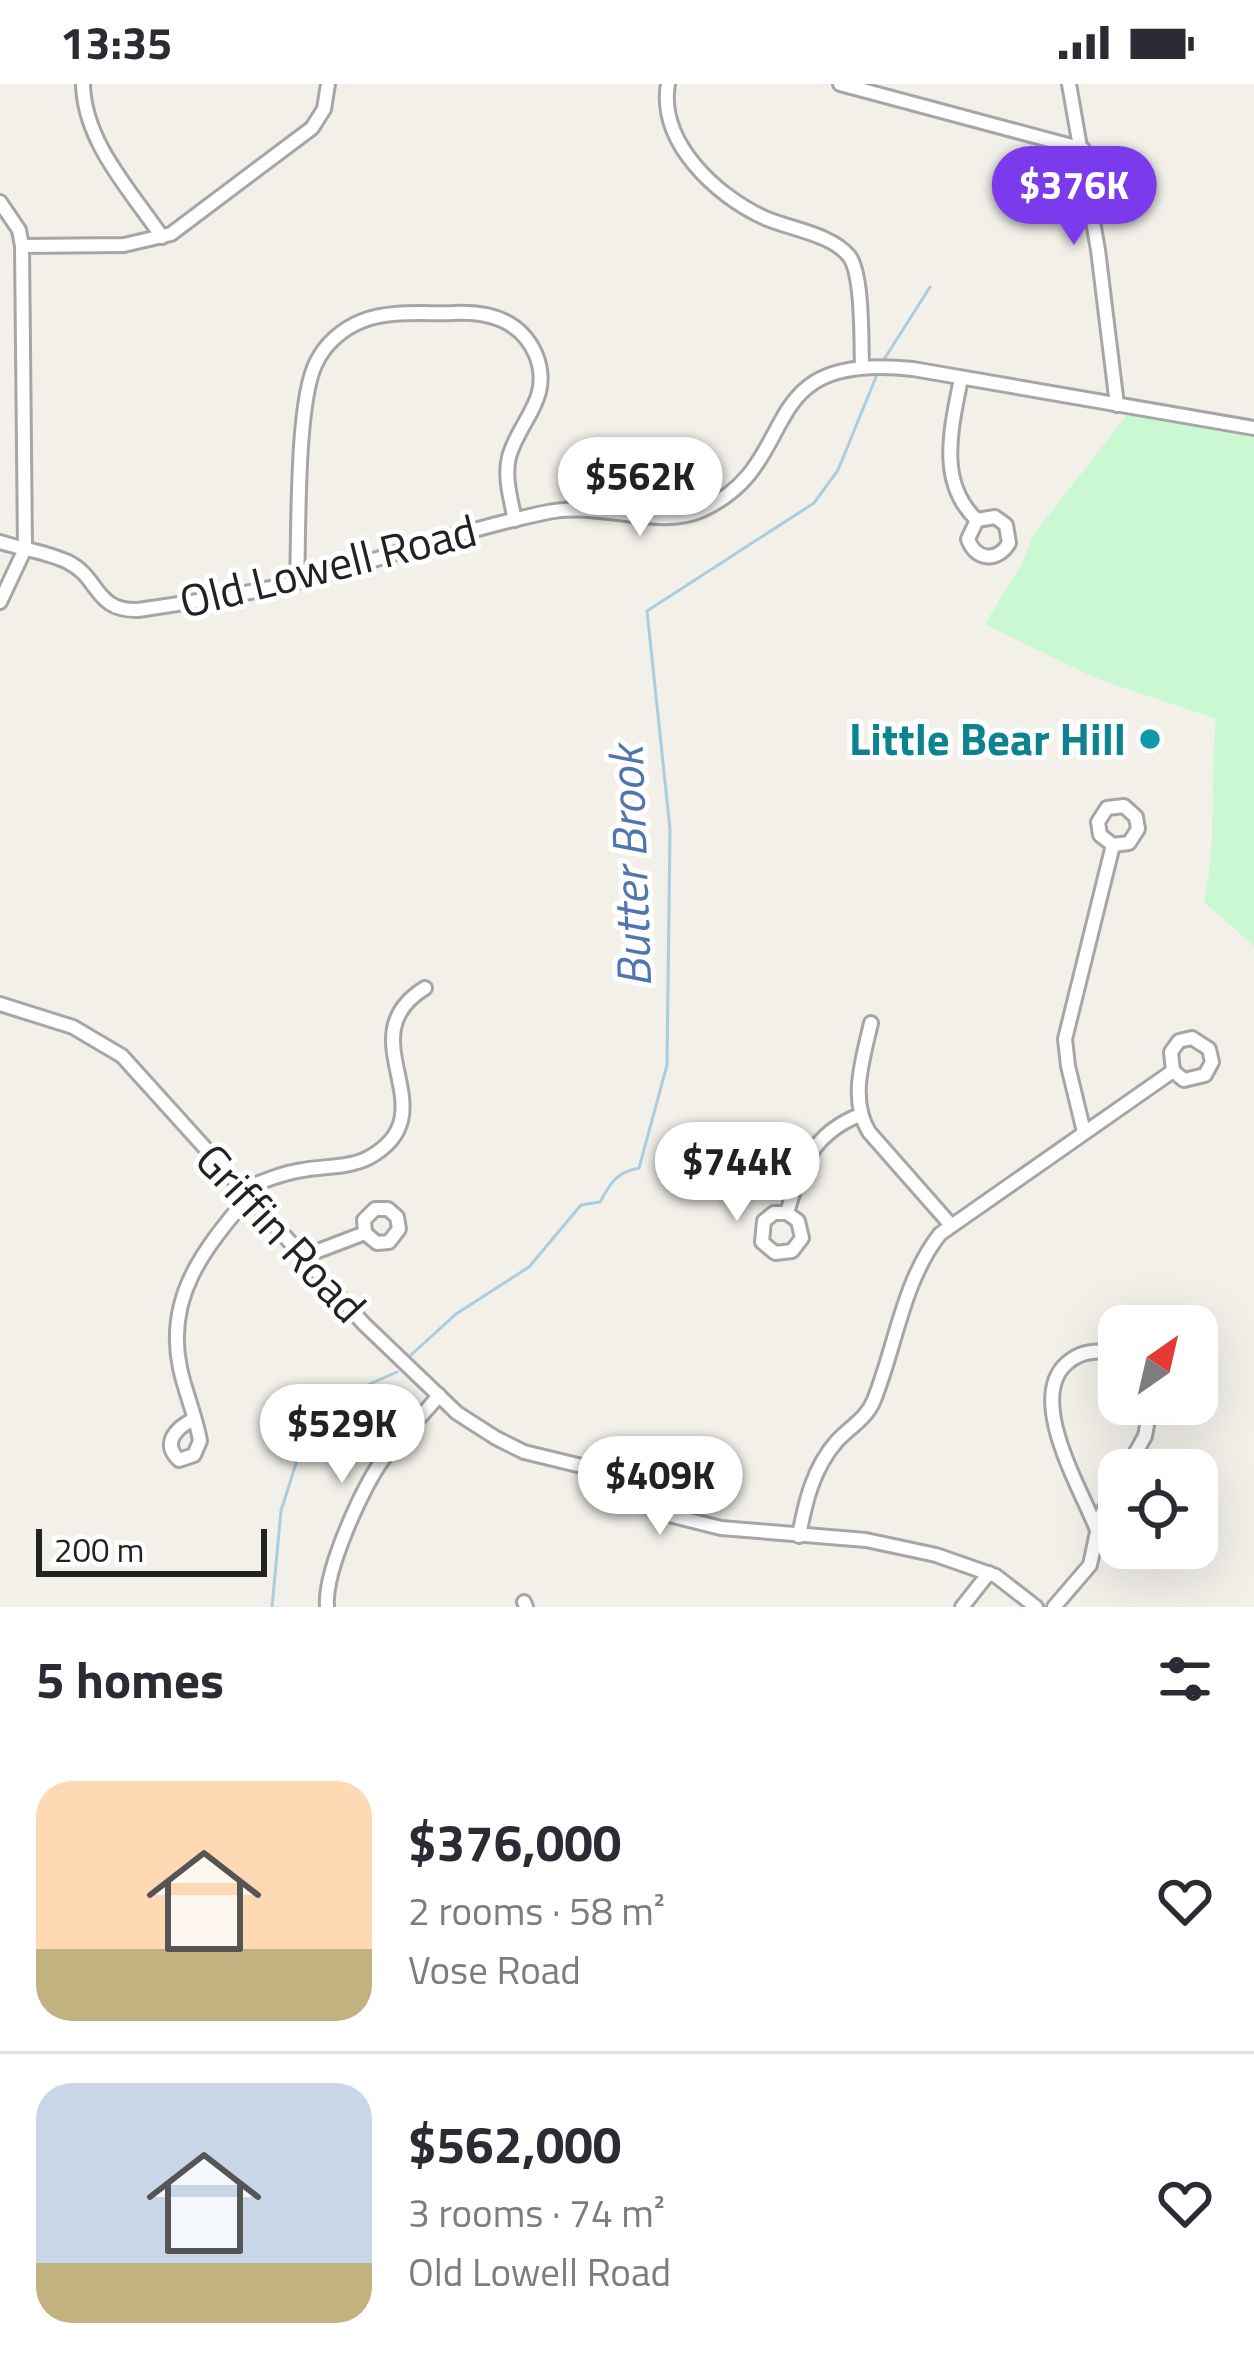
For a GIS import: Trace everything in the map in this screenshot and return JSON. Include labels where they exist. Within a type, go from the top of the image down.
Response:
[{"type":"street","points":[[83,84],[93,131],[162,237]]},
{"type":"street","points":[[22,246],[124,245],[162,237],[192,221],[311,128],[323,109],[328,84]]},
{"type":"street","points":[[668,84],[670,126],[704,173],[749,210],[833,244],[848,255],[856,277],[862,366]]},
{"type":"street","points":[[841,84],[1083,149]]},
{"type":"street","points":[[1069,84],[1083,149],[1117,405]]},
{"type":"street","points":[[0,202],[15,223],[22,246],[25,549],[0,602]]},
{"type":"street","points":[[297,582],[311,374],[338,335],[369,319],[475,312],[507,322],[524,337],[536,356],[540,389],[508,463],[515,520]]},
{"type":"street","name":"Old Lowell Road","points":[[0,542],[69,562],[106,603],[124,611],[297,582],[515,520],[575,508],[668,518],[703,509],[742,483],[756,467],[780,418],[811,384],[832,372],[862,366],[961,378],[1254,428]]},
{"type":"street","points":[[961,378],[950,442],[951,468],[961,502],[976,520]]},
{"type":"street","points":[[1084,1132],[1066,1058],[1067,1027],[1113,845]]},
{"type":"street","points":[[194,1419],[177,1352],[181,1300],[195,1264],[244,1194],[291,1172],[354,1163],[372,1156],[389,1140],[400,1121],[404,1097],[390,1033],[401,1009],[424,988]]},
{"type":"street","name":"Griffin Road","points":[[0,1004],[73,1027],[122,1056],[364,1324],[465,1418],[511,1447],[590,1468],[657,1512],[722,1528],[884,1543],[955,1560],[989,1573],[1036,1607]]},
{"type":"street","points":[[872,1023],[860,1071],[860,1115],[869,1132],[950,1224]]},
{"type":"street","points":[[799,1536],[820,1466],[837,1441],[872,1407],[919,1269],[932,1245],[950,1224],[1173,1071]]},
{"type":"street","points":[[788,1213],[812,1148],[835,1126],[860,1115]]},
{"type":"street","points":[[302,1257],[365,1233]]},
{"type":"street","points":[[1097,1530],[1049,1400],[1054,1379],[1074,1359],[1098,1352]]},
{"type":"street","points":[[327,1607],[333,1564],[374,1474],[440,1395]]},
{"type":"street","points":[[1054,1607],[1090,1565],[1098,1527]]},
{"type":"street","points":[[962,1607],[989,1573]]},
{"type":"green space","points":[[1127,415],[1254,436],[1254,946],[1204,902],[1211,856],[1216,719],[1093,677],[985,624],[1034,534]]},
{"type":"waterway","name":"Butter Brook","points":[[883,361],[930,287]]},
{"type":"waterway","name":"Butter Brook","points":[[411,1355],[456,1314],[529,1267],[581,1205],[600,1202],[615,1179],[639,1168],[667,1065],[670,829],[647,611],[814,503],[838,470],[878,372]]},
{"type":"waterway","name":"Butter Brook","points":[[272,1607],[281,1511],[313,1409],[397,1372]]},
{"type":"place","name":"Little Bear Hill","points":[[1150,739]]}]
